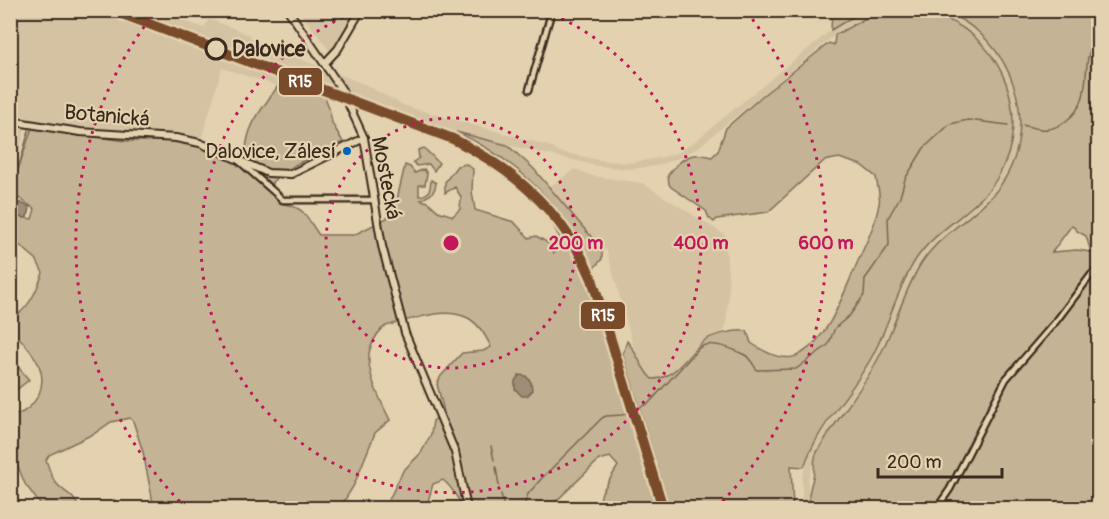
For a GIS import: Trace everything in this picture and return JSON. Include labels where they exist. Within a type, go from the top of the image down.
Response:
[{"type":"street","name":"Mostecká","points":[[288,10],[344,94],[364,138],[382,246],[405,333],[455,452],[468,508]]},
{"type":"street","points":[[325,63],[338,49],[361,10]]},
{"type":"street","points":[[529,90],[552,10]]},
{"type":"street","name":"Botanická","points":[[10,121],[80,132],[176,138],[200,143],[268,173],[291,174],[364,138]]},
{"type":"street","points":[[236,159],[283,200],[375,201]]},
{"type":"street","points":[[937,508],[950,489],[1006,379],[1098,269]]},
{"type":"shaded area","points":[[832,10],[868,11],[831,30]]},
{"type":"shaded area","points":[[10,11],[155,11],[204,28],[209,19],[250,35],[252,40],[366,85],[405,106],[552,147],[556,151],[599,160],[629,163],[679,152],[831,30],[849,19],[868,11],[896,11],[872,16],[852,24],[835,35],[697,148],[682,157],[656,166],[629,169],[598,166],[461,134],[500,156],[529,179],[555,205],[583,246],[598,276],[608,305],[670,508],[658,508],[584,272],[567,241],[546,212],[504,172],[463,147],[405,123],[324,94],[278,86],[222,68],[202,137],[92,129],[11,116]]},
{"type":"shaded area","points":[[299,11],[357,11],[334,48],[329,50]]},
{"type":"shaded area","points":[[896,11],[942,11],[958,18],[979,32],[992,45],[1003,60],[1016,92],[1020,113],[1019,136],[1011,167],[997,190],[933,247],[915,275],[881,353],[817,452],[808,479],[808,508],[802,508],[802,478],[811,450],[876,350],[915,261],[928,243],[983,196],[999,177],[1013,135],[1012,102],[987,49],[967,30],[935,15]]},
{"type":"shaded area","points":[[896,11],[936,15],[963,28],[981,43],[996,62],[1006,83],[1012,106],[1013,129],[1009,153],[999,175],[981,198],[936,236],[916,259],[867,366],[818,436],[804,467],[791,466],[793,508],[670,508],[623,354],[627,341],[652,379],[668,375],[675,370],[705,340],[731,332],[747,331],[751,343],[776,356],[789,357],[802,353],[812,346],[834,315],[872,229],[880,198],[876,177],[861,165],[839,158],[824,161],[768,212],[717,219],[714,222],[706,211],[671,187],[668,175],[687,157],[705,155],[712,157],[718,151],[726,128],[829,43],[834,45],[835,35],[866,18]]},
{"type":"shaded area","points":[[942,11],[1098,11],[1098,508],[811,508],[809,493],[817,452],[874,366],[922,262],[939,242],[988,200],[997,190],[1011,166],[1019,140],[1019,113],[1014,87],[1003,62],[987,41],[967,23]],"holes":[[[1072,225],[1086,236],[1091,252],[1077,250],[1052,252]]]},
{"type":"shaded area","points":[[278,86],[324,94],[332,123],[343,142],[295,165],[272,182],[278,203],[299,209],[319,235],[354,235],[391,216],[405,165],[415,173],[424,169],[427,174],[425,185],[419,185],[419,196],[429,191],[431,180],[436,183],[433,192],[421,200],[428,202],[438,211],[453,216],[460,209],[461,197],[455,187],[445,193],[445,182],[457,166],[466,164],[473,169],[472,191],[475,210],[514,222],[529,238],[536,236],[550,244],[554,253],[563,244],[549,218],[556,224],[573,248],[589,284],[658,508],[598,508],[602,492],[618,466],[610,457],[599,460],[549,508],[466,508],[443,480],[433,484],[426,508],[385,508],[403,471],[421,453],[431,434],[433,421],[444,412],[437,384],[441,376],[462,353],[483,351],[491,347],[482,331],[468,318],[444,313],[386,326],[375,339],[370,349],[369,366],[374,385],[390,420],[375,433],[354,485],[340,508],[154,508],[143,452],[130,418],[111,422],[95,433],[49,455],[46,460],[53,478],[59,487],[74,499],[79,508],[43,508],[25,484],[11,445],[11,416],[31,406],[42,384],[42,375],[36,358],[11,329],[10,310],[17,315],[30,302],[43,273],[36,259],[11,238],[11,211],[15,216],[32,219],[35,209],[13,194],[14,181],[32,128],[126,141],[174,141],[199,145],[236,162],[246,153],[252,125]]},
{"type":"shaded area","points":[[10,126],[25,129],[11,193]]},
{"type":"shaded area","points":[[456,132],[507,145],[533,168],[587,232],[602,246],[602,259],[594,268],[568,225],[537,188],[500,156]]},
{"type":"shaded area","points":[[424,148],[439,163],[434,171],[429,164],[417,166],[413,162],[419,158],[418,150]]},
{"type":"shaded area","points":[[575,169],[592,176],[642,183],[725,235],[729,288],[726,325],[722,335],[706,339],[670,374],[659,379],[652,379],[646,373],[634,349],[607,251],[587,232],[549,187]]},
{"type":"shaded area","points":[[13,202],[30,207],[26,218],[15,216],[11,211]]},
{"type":"shaded area","points":[[10,357],[29,380],[11,394],[10,394]]},
{"type":"shaded area","points":[[519,375],[526,376],[531,382],[532,391],[527,396],[522,396],[515,389],[515,381]]},
{"type":"waterway","points":[[1023,125],[1050,129],[1060,125],[1076,112],[1084,90],[1088,56],[1098,37]]},
{"type":"waterway","points":[[519,508],[524,505],[528,494],[542,478],[602,418],[622,415],[649,403],[700,347],[710,344],[735,350],[747,356],[757,370],[796,369],[828,345],[835,328],[850,315],[864,295],[865,279],[889,245],[888,218],[900,197],[905,179],[924,148],[950,124],[968,120],[1008,125]]},
{"type":"waterway","points":[[13,202],[15,180],[29,130]]},
{"type":"waterway","points":[[491,446],[494,460]]},
{"type":"waterway","points":[[496,467],[499,486]]},
{"type":"waterway","points":[[501,494],[504,508]]},
{"type":"transit line","name":"R15","points":[[112,10],[453,139],[497,165],[536,196],[568,234],[592,279],[663,508]]},
{"type":"place","name":"Dalovice","points":[[216,49]]},
{"type":"place","name":"Dalovice, Zálesí","points":[[347,151]]}]
